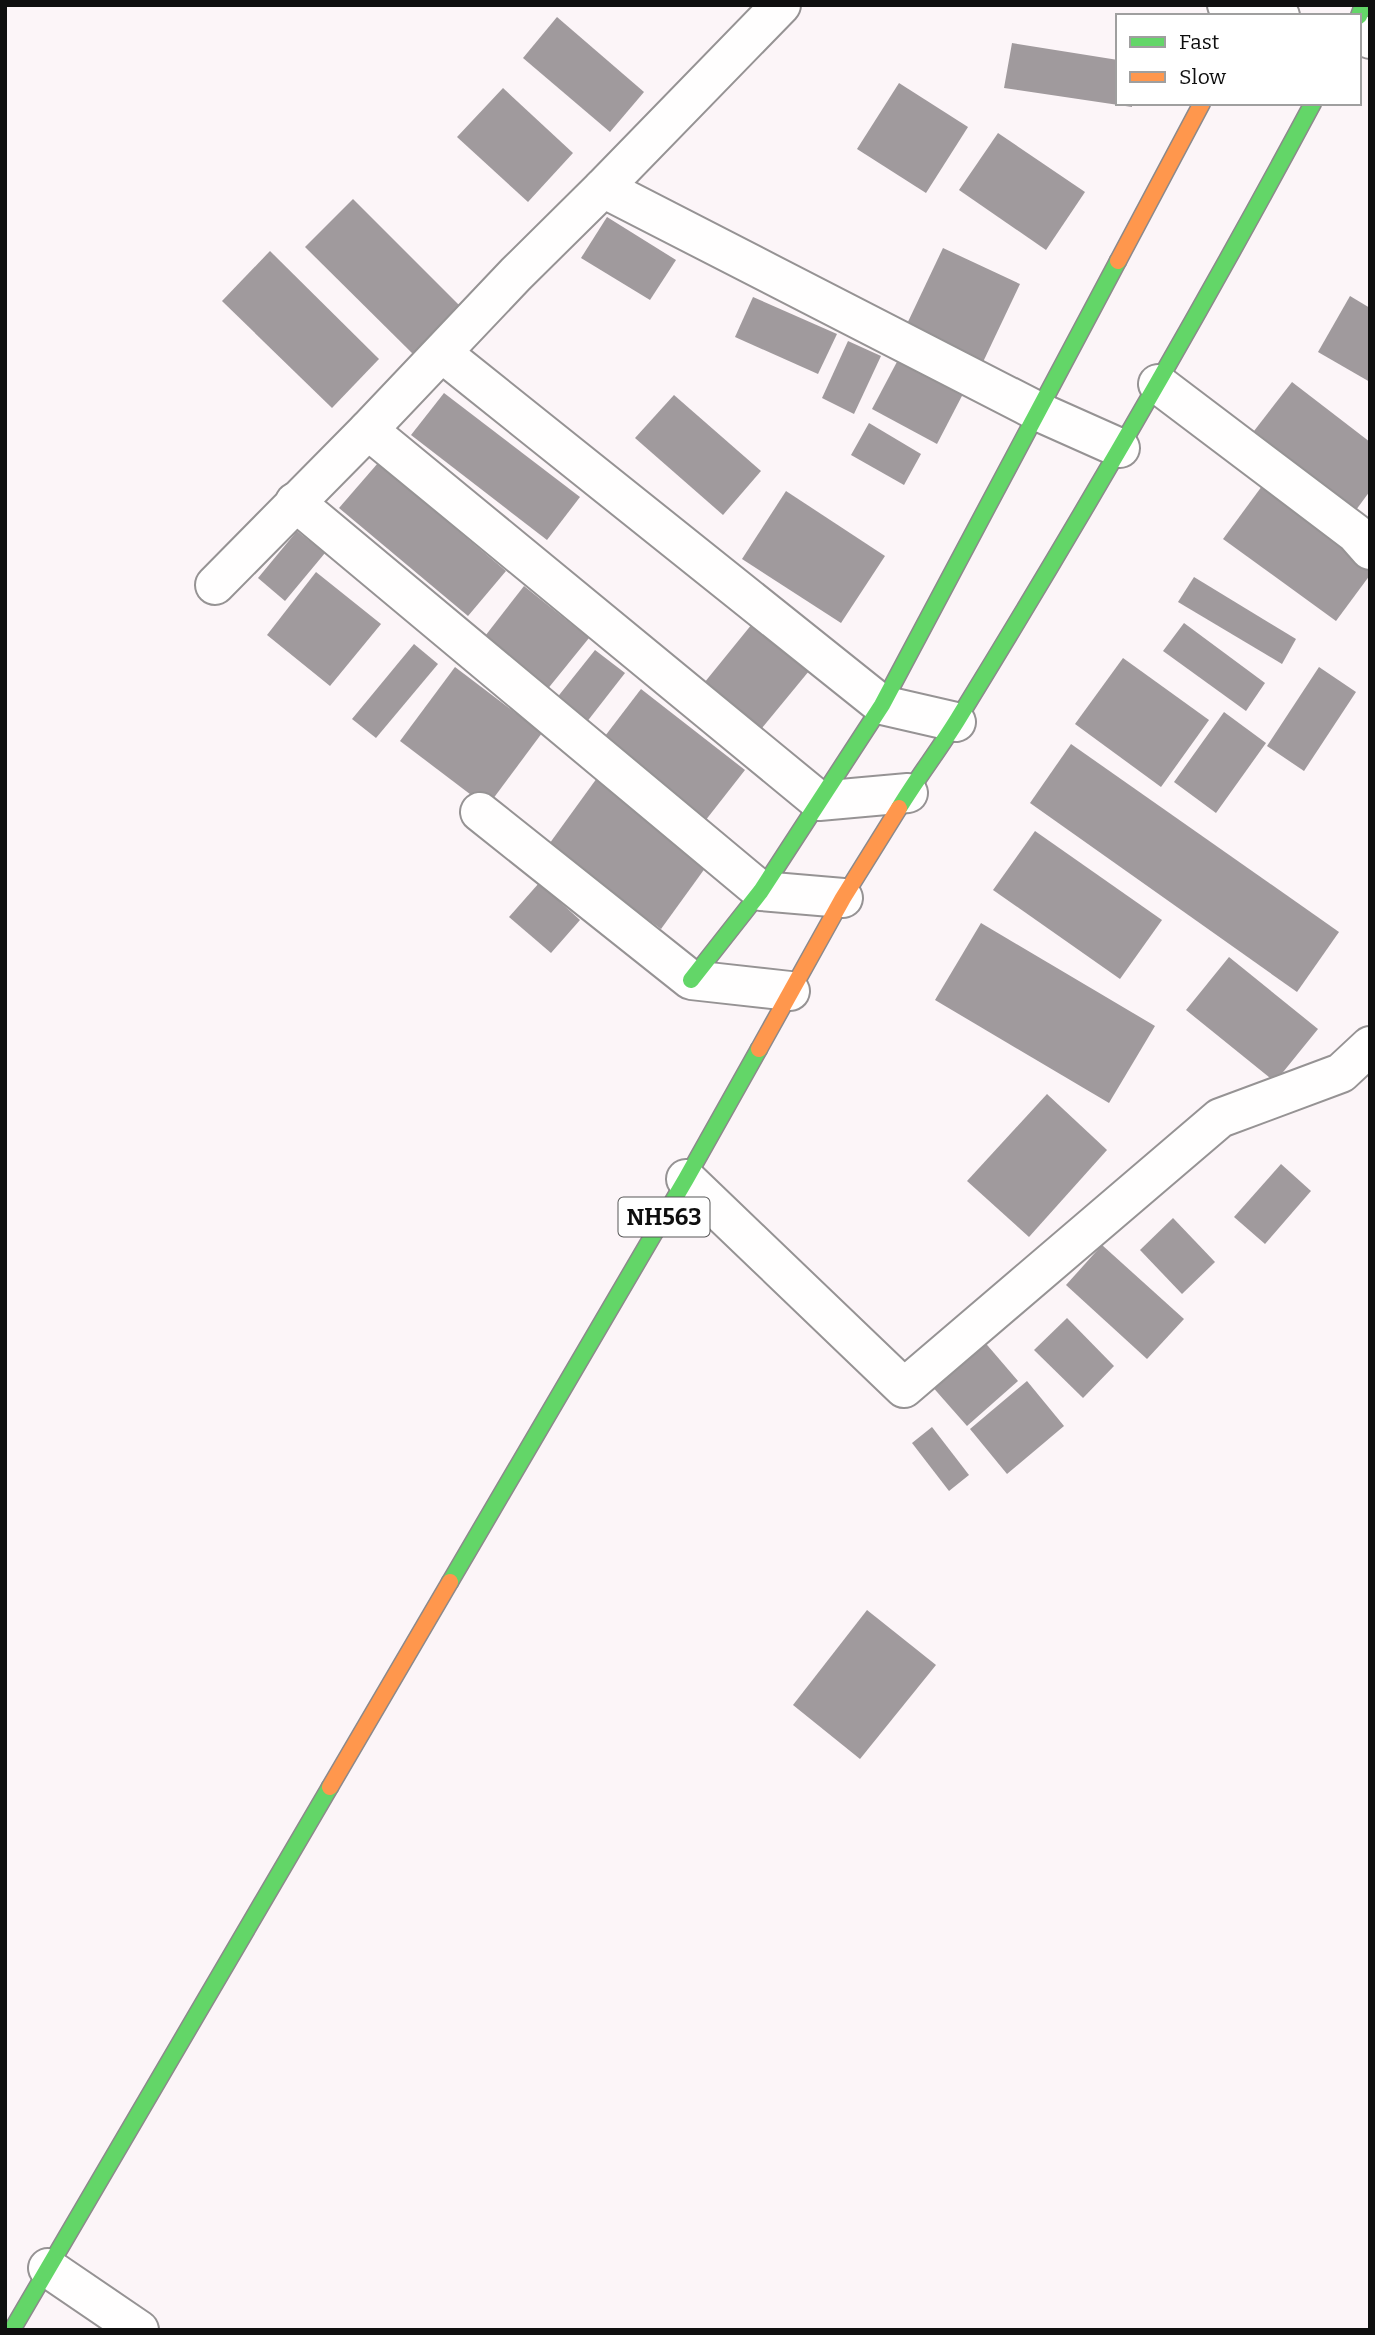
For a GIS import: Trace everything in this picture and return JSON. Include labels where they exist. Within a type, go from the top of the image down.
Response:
[{"type":"main road","points":[[691,980],[761,891],[882,705],[1201,105]]},
{"type":"main road","name":"NH563","points":[[12,2330],[686,1179],[843,898],[956,722],[1158,384],[1230,258],[1312,105]]},
{"type":"street","points":[[215,585],[781,5]]},
{"type":"street","points":[[603,188],[1037,411],[1120,448]]},
{"type":"street","points":[[442,353],[882,705],[956,722]]},
{"type":"street","points":[[1158,384],[1365,530]]},
{"type":"street","points":[[368,430],[819,801],[908,793]]},
{"type":"street","points":[[295,502],[761,891],[843,898]]},
{"type":"street","points":[[480,812],[691,980],[790,991]]},
{"type":"street","points":[[686,1179],[904,1388],[1220,1118],[1341,1073],[1370,1046]]},
{"type":"street","points":[[48,2268],[139,2330]]},
{"type":"building","points":[[557,17],[644,92],[610,132],[523,58]]},
{"type":"building","points":[[1012,43],[1116,60],[1116,105],[1004,88]]},
{"type":"building","points":[[899,83],[968,127],[926,193],[857,149]]},
{"type":"building","points":[[503,88],[573,153],[528,202],[457,137]]},
{"type":"building","points":[[998,133],[1085,192],[1046,250],[959,190]]},
{"type":"building","points":[[353,199],[464,310],[416,357],[305,247]]},
{"type":"building","points":[[607,217],[676,260],[650,300],[581,258]]},
{"type":"building","points":[[943,248],[1020,284],[983,362],[906,326]]},
{"type":"building","points":[[270,251],[379,359],[332,408],[222,301]]},
{"type":"building","points":[[1350,296],[1370,308],[1370,382],[1318,352]]},
{"type":"building","points":[[753,297],[837,334],[818,374],[735,337]]},
{"type":"building","points":[[848,341],[881,356],[854,414],[822,398]]},
{"type":"building","points":[[899,358],[964,392],[937,444],[872,409]]},
{"type":"building","points":[[1292,382],[1370,442],[1370,491],[1356,510],[1254,431]]},
{"type":"building","points":[[444,393],[580,497],[547,540],[411,435]]},
{"type":"building","points":[[674,395],[761,471],[723,515],[635,438]]},
{"type":"building","points":[[869,423],[921,454],[904,485],[851,455]]},
{"type":"building","points":[[378,463],[506,571],[468,616],[339,508]]},
{"type":"building","points":[[1265,482],[1370,559],[1370,575],[1336,621],[1223,539]]},
{"type":"building","points":[[786,491],[885,556],[841,623],[742,559]]},
{"type":"building","points":[[297,531],[325,553],[285,601],[258,578]]},
{"type":"building","points":[[316,572],[381,624],[330,686],[267,635]]},
{"type":"building","points":[[1194,577],[1296,639],[1282,664],[1178,602]]},
{"type":"building","points":[[524,586],[589,638],[546,691],[482,640]]},
{"type":"building","points":[[1184,623],[1265,683],[1246,711],[1163,651]]},
{"type":"building","points":[[752,624],[809,671],[757,734],[700,688]]},
{"type":"building","points":[[414,644],[438,664],[376,738],[352,719]]},
{"type":"building","points":[[595,650],[625,673],[586,723],[556,699]]},
{"type":"building","points":[[1123,658],[1209,720],[1161,787],[1075,724]]},
{"type":"building","points":[[455,667],[542,733],[487,807],[400,741]]},
{"type":"building","points":[[1319,667],[1356,692],[1304,771],[1267,746]]},
{"type":"building","points":[[641,689],[745,770],[705,821],[602,740]]},
{"type":"building","points":[[1224,712],[1266,743],[1216,813],[1174,782]]},
{"type":"building","points":[[1071,744],[1339,932],[1297,992],[1030,803]]},
{"type":"building","points":[[597,778],[711,860],[661,929],[547,847]]},
{"type":"building","points":[[1035,831],[1162,920],[1120,979],[993,890]]},
{"type":"building","points":[[539,883],[580,920],[551,953],[509,917]]},
{"type":"building","points":[[981,923],[1155,1026],[1109,1103],[935,1000]]},
{"type":"building","points":[[1229,957],[1318,1029],[1275,1082],[1186,1010]]},
{"type":"building","points":[[1047,1094],[1107,1150],[1029,1237],[967,1181]]},
{"type":"building","points":[[1281,1164],[1311,1191],[1265,1244],[1234,1217]]},
{"type":"building","points":[[1173,1218],[1215,1262],[1182,1294],[1140,1250]]},
{"type":"building","points":[[1102,1245],[1184,1319],[1147,1359],[1066,1285]]},
{"type":"building","points":[[1067,1318],[1114,1366],[1083,1398],[1034,1350]]},
{"type":"building","points":[[982,1339],[1018,1381],[967,1426],[930,1384]]},
{"type":"building","points":[[1027,1381],[1064,1426],[1007,1474],[970,1429]]},
{"type":"building","points":[[932,1427],[969,1475],[949,1491],[912,1443]]},
{"type":"building","points":[[867,1610],[936,1665],[860,1759],[793,1705]]},
{"type":"traffic: fast","points":[[1360,14],[1363,5]]},
{"type":"traffic: fast","points":[[899,808],[958,719],[1050,567],[1228,259],[1312,105]]},
{"type":"traffic: fast","points":[[691,980],[761,891],[882,705],[1118,261]]},
{"type":"traffic: fast","points":[[450,1582],[759,1049]]},
{"type":"traffic: fast","points":[[12,2330],[330,1787]]},
{"type":"traffic: slow","points":[[1118,261],[1201,105]]},
{"type":"traffic: slow","points":[[759,1049],[843,898],[899,808]]},
{"type":"traffic: slow","points":[[330,1787],[450,1582]]}]
